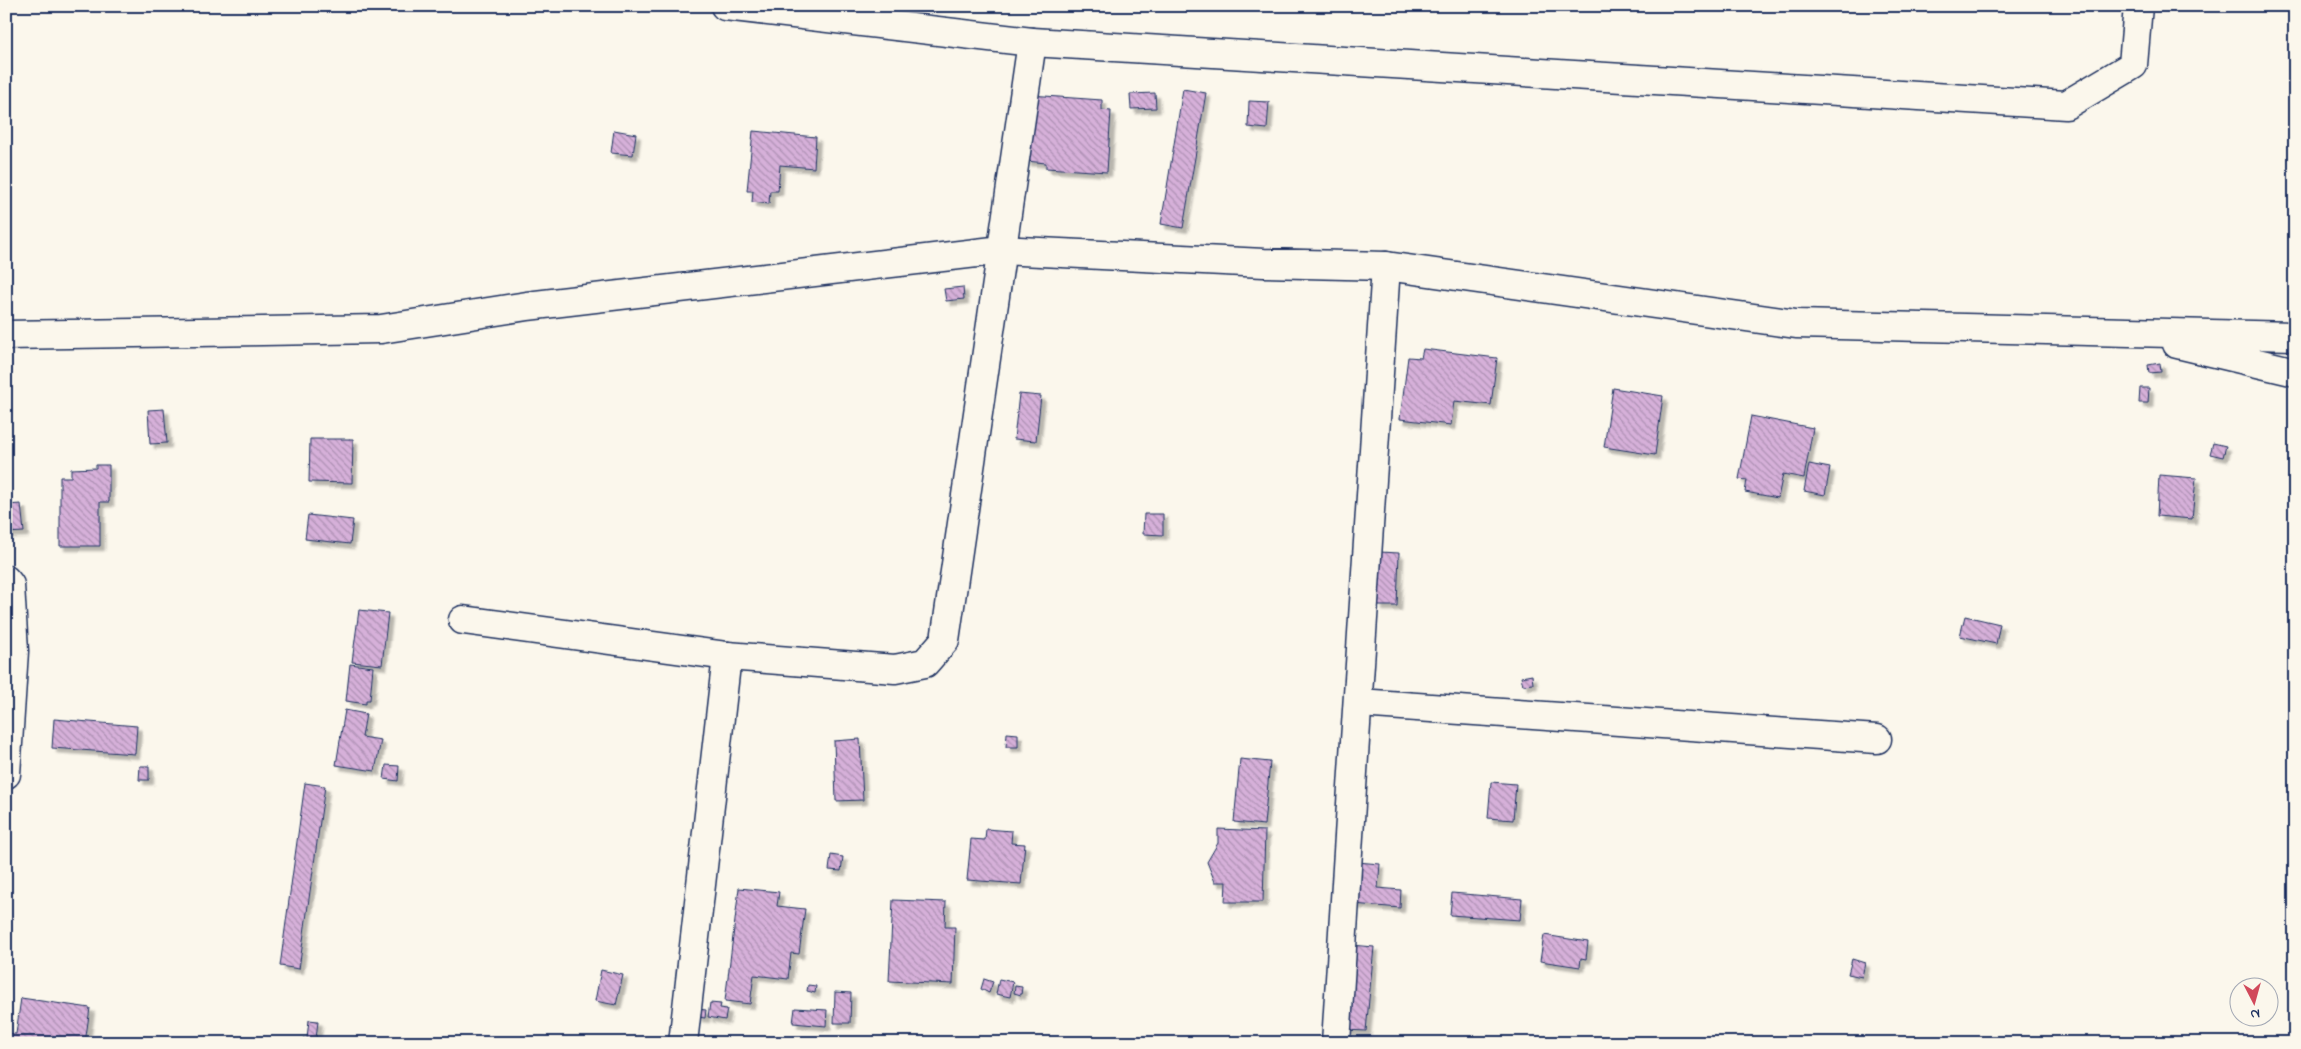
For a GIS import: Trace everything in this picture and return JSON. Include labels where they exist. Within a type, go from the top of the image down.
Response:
[{"type":"street","points":[[725,6],[1032,42],[2066,105],[2133,66],[2138,6]]},
{"type":"street","points":[[463,620],[727,656],[895,669],[925,663],[945,640],[1032,42]]},
{"type":"street","points":[[6,335],[381,329],[527,306],[1002,250],[1264,263],[1386,266],[1796,324],[2295,336]]},
{"type":"street","points":[[1336,1043],[1359,703],[1369,491],[1386,266]]},
{"type":"street","points":[[2123,331],[2295,372]]},
{"type":"street","points":[[6,580],[10,585],[14,651],[6,774]]},
{"type":"street","points":[[683,1043],[727,656]]},
{"type":"street","points":[[1359,703],[1877,739]]},
{"type":"building","points":[[1183,89],[1206,93],[1183,228],[1161,224]]},
{"type":"building","points":[[1155,93],[1156,108],[1131,109],[1130,94]]},
{"type":"building","points":[[1030,95],[1102,100],[1102,110],[1111,111],[1107,172],[1046,168],[1046,163],[1026,161]]},
{"type":"building","points":[[1249,101],[1269,102],[1267,129],[1248,127]]},
{"type":"building","points":[[614,130],[636,134],[633,155],[611,153]]},
{"type":"building","points":[[753,131],[816,137],[814,168],[780,165],[778,191],[770,191],[769,204],[752,202],[753,191],[747,191]]},
{"type":"building","points":[[963,287],[964,299],[946,301],[944,289]]},
{"type":"building","points":[[1423,349],[1497,358],[1491,405],[1454,401],[1451,425],[1400,419],[1408,357],[1421,358]]},
{"type":"building","points":[[2160,363],[2161,372],[2149,373],[2148,365]]},
{"type":"building","points":[[1613,388],[1663,396],[1655,455],[1604,447]]},
{"type":"building","points":[[2140,388],[2149,388],[2148,403],[2139,403]]},
{"type":"building","points":[[1019,394],[1041,396],[1036,441],[1014,439]]},
{"type":"building","points":[[164,409],[167,443],[150,444],[148,410]]},
{"type":"building","points":[[1751,416],[1813,428],[1804,478],[1783,474],[1778,498],[1745,492],[1747,480],[1739,479]]},
{"type":"building","points":[[310,439],[353,439],[352,483],[309,482]]},
{"type":"building","points":[[2213,443],[2226,446],[2223,457],[2210,454]]},
{"type":"building","points":[[1809,464],[1830,468],[1825,495],[1804,491]]},
{"type":"building","points":[[96,465],[109,465],[109,502],[100,502],[100,546],[60,546],[60,477],[71,477],[71,469],[96,468]]},
{"type":"building","points":[[2159,475],[2196,478],[2192,519],[2157,516]]},
{"type":"building","points":[[21,504],[24,532],[6,533],[6,505]]},
{"type":"building","points":[[1144,514],[1163,514],[1163,535],[1143,534]]},
{"type":"building","points":[[308,515],[353,520],[350,544],[305,539]]},
{"type":"building","points":[[1380,552],[1399,553],[1397,606],[1378,606]]},
{"type":"building","points":[[359,610],[388,613],[382,665],[352,662]]},
{"type":"building","points":[[1965,616],[2000,624],[1996,644],[1960,636]]},
{"type":"building","points":[[350,664],[373,667],[370,700],[366,700],[366,704],[346,701]]},
{"type":"building","points":[[1532,675],[1533,684],[1523,685],[1521,677]]},
{"type":"building","points":[[345,710],[366,714],[362,737],[381,740],[375,771],[336,765]]},
{"type":"building","points":[[54,719],[137,726],[135,754],[52,748]]},
{"type":"building","points":[[1007,733],[1018,734],[1018,747],[1006,747]]},
{"type":"building","points":[[860,739],[863,800],[836,801],[834,741]]},
{"type":"building","points":[[1240,759],[1270,762],[1264,825],[1234,822]]},
{"type":"building","points":[[386,765],[399,766],[398,781],[384,779]]},
{"type":"building","points":[[140,766],[149,766],[149,780],[139,780]]},
{"type":"building","points":[[1491,782],[1516,784],[1513,820],[1488,818]]},
{"type":"building","points":[[305,783],[325,786],[299,969],[280,966]]},
{"type":"building","points":[[986,829],[1012,831],[1011,843],[1025,844],[1021,884],[967,880],[971,839],[985,840]]},
{"type":"building","points":[[1218,829],[1265,831],[1263,902],[1225,902],[1226,882],[1215,882],[1207,862],[1218,843]]},
{"type":"building","points":[[831,855],[843,857],[841,871],[829,870]]},
{"type":"building","points":[[1357,862],[1380,864],[1378,888],[1401,890],[1400,908],[1353,904]]},
{"type":"building","points":[[739,888],[779,892],[777,906],[805,909],[799,954],[791,953],[788,979],[754,975],[750,1004],[725,1001]]},
{"type":"building","points":[[1452,893],[1522,899],[1520,920],[1450,915]]},
{"type":"building","points":[[893,900],[946,902],[945,927],[955,927],[953,984],[889,981]]},
{"type":"building","points":[[1544,935],[1588,942],[1586,959],[1581,958],[1580,967],[1540,961]]},
{"type":"building","points":[[1352,945],[1374,947],[1366,1031],[1345,1030]]},
{"type":"building","points":[[1852,959],[1865,963],[1862,977],[1848,974]]},
{"type":"building","points":[[601,970],[623,975],[616,1005],[595,1001]]},
{"type":"building","points":[[984,979],[993,982],[989,993],[981,989]]},
{"type":"building","points":[[999,979],[1013,982],[1010,997],[996,994]]},
{"type":"building","points":[[808,985],[816,986],[815,993],[807,991]]},
{"type":"building","points":[[1015,986],[1022,987],[1021,995],[1014,993]]},
{"type":"building","points":[[835,992],[851,993],[850,1023],[834,1023]]},
{"type":"building","points":[[21,998],[90,1008],[85,1043],[6,1043],[6,1033],[16,1034]]},
{"type":"building","points":[[710,1003],[721,1004],[720,1008],[727,1009],[725,1020],[708,1017]]},
{"type":"building","points":[[795,1008],[827,1010],[826,1026],[793,1023]]},
{"type":"building","points":[[698,1009],[706,1010],[705,1018],[697,1017]]},
{"type":"building","points":[[309,1020],[318,1021],[316,1039],[307,1038]]},
{"type":"building","points":[[303,1038],[312,1040],[311,1043],[302,1043]]}]
